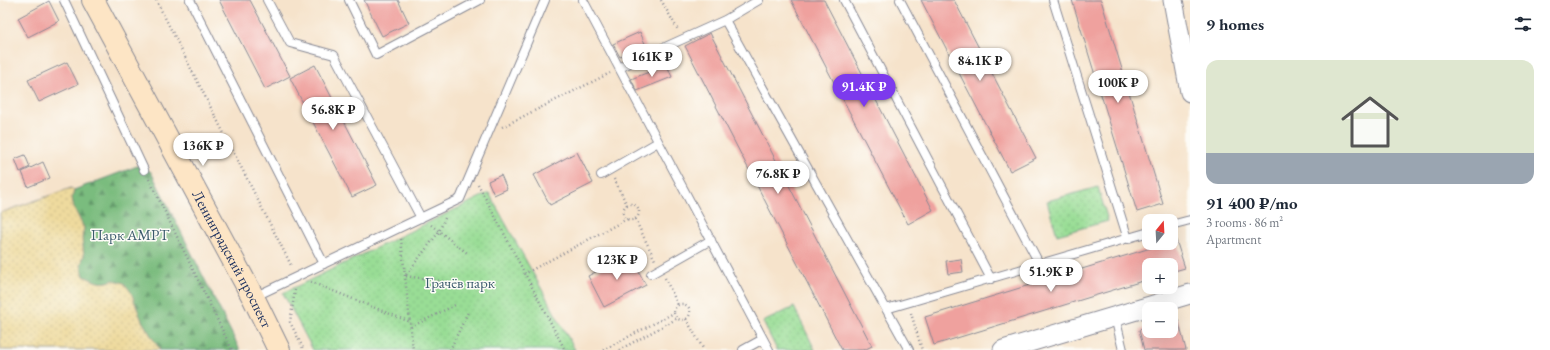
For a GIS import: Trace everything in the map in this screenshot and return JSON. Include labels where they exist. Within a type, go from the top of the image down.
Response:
[{"type":"main road","name":"Ленинградский проспект","points":[[94,0],[253,297],[279,350]]},
{"type":"street","points":[[1173,0],[1190,92]]},
{"type":"street","points":[[1003,350],[1190,294]]},
{"type":"lane","points":[[64,0],[144,170]]},
{"type":"lane","points":[[190,0],[324,264]]},
{"type":"lane","points":[[267,0],[290,43],[334,55],[421,218]]},
{"type":"lane","points":[[349,0],[376,55],[480,0]]},
{"type":"lane","points":[[253,297],[460,200],[545,0]]},
{"type":"lane","points":[[583,0],[769,350]]},
{"type":"lane","points":[[619,68],[725,20],[759,0]]},
{"type":"lane","points":[[844,0],[992,279]]},
{"type":"lane","points":[[900,0],[1040,265]]},
{"type":"lane","points":[[1053,0],[1128,238]]},
{"type":"lane","points":[[725,20],[909,350]]},
{"type":"lane","points":[[601,175],[658,142]]},
{"type":"lane","points":[[1178,223],[1190,220]]},
{"type":"lane","points":[[886,309],[1142,234]]},
{"type":"lane","points":[[652,274],[711,240]]},
{"type":"lane","points":[[1115,317],[1123,350]]},
{"type":"lane","points":[[743,350],[763,339]]},
{"type":"path","points":[[156,0],[297,276],[290,322],[304,350]]},
{"type":"path","points":[[660,0],[684,38]]},
{"type":"path","points":[[488,135],[619,68]]},
{"type":"path","points":[[144,170],[232,350]]},
{"type":"path","points":[[609,170],[627,205]]},
{"type":"path","points":[[472,172],[565,350]]},
{"type":"path","points":[[405,276],[439,232],[452,203]]},
{"type":"path","points":[[524,274],[627,219],[635,219],[639,213],[638,207],[636,205],[627,205]]},
{"type":"path","points":[[627,205],[623,211],[627,219]]},
{"type":"path","points":[[421,218],[466,253]]},
{"type":"path","points":[[400,228],[413,350]]},
{"type":"path","points":[[297,276],[410,322]]},
{"type":"path","points":[[405,276],[450,282]]},
{"type":"path","points":[[603,350],[674,313],[675,309],[681,303],[689,307],[690,312],[686,319]]},
{"type":"path","points":[[908,303],[922,350]]},
{"type":"path","points":[[411,328],[457,304]]},
{"type":"path","points":[[450,350],[468,312]]},
{"type":"path","points":[[674,313],[681,320],[686,319]]},
{"type":"path","points":[[619,350],[678,318]]},
{"type":"path","points":[[686,319],[704,350]]},
{"type":"green space","name":"Парк АМРТ","points":[[140,165],[151,172],[240,350],[160,350],[138,312],[114,280],[99,282],[84,276],[81,265],[84,255],[82,238],[84,228],[74,208],[72,198],[74,190]]},
{"type":"green space","points":[[1098,187],[1108,221],[1057,235],[1047,201]]},
{"type":"green space","name":"Грачёв парк","points":[[489,193],[575,350],[313,350],[283,293]]},
{"type":"green space","points":[[794,307],[815,350],[777,350],[763,322]]},
{"type":"sand","points":[[71,188],[74,190],[72,198],[74,208],[84,228],[82,238],[84,255],[81,265],[84,276],[99,282],[114,280],[124,283],[131,292],[142,321],[160,350],[0,350],[0,213]]},
{"type":"building","points":[[219,0],[250,0],[290,76],[265,89]]},
{"type":"building","points":[[364,0],[398,0],[409,23],[382,36]]},
{"type":"building","points":[[791,0],[824,0],[933,210],[908,224]]},
{"type":"building","points":[[921,0],[954,0],[1036,158],[1010,171]]},
{"type":"building","points":[[1072,0],[1101,0],[1163,204],[1137,212]]},
{"type":"building","points":[[49,1],[59,21],[28,37],[18,18]]},
{"type":"building","points":[[640,32],[646,46],[620,57],[613,44]]},
{"type":"building","points":[[710,33],[872,346],[864,350],[842,350],[685,46]]},
{"type":"building","points":[[67,62],[78,84],[39,102],[28,80]]},
{"type":"building","points":[[315,65],[377,185],[352,197],[290,78]]},
{"type":"building","points":[[667,65],[672,77],[637,91],[631,79]]},
{"type":"building","points":[[577,152],[593,183],[550,205],[534,175]]},
{"type":"building","points":[[25,155],[30,167],[20,172],[15,159]]},
{"type":"building","points":[[43,162],[50,178],[28,187],[22,172]]},
{"type":"building","points":[[501,175],[507,189],[494,195],[488,181]]},
{"type":"building","points":[[1178,246],[1185,268],[1178,270],[1178,258],[1142,258],[1142,281],[934,345],[925,317],[1144,250],[1178,250]]},
{"type":"building","points":[[629,254],[646,285],[604,307],[588,276]]},
{"type":"building","points":[[961,259],[963,272],[948,274],[946,261]]},
{"type":"building","points":[[1178,319],[1186,350],[1144,350],[1139,330],[1142,329],[1142,338],[1178,338]]}]
